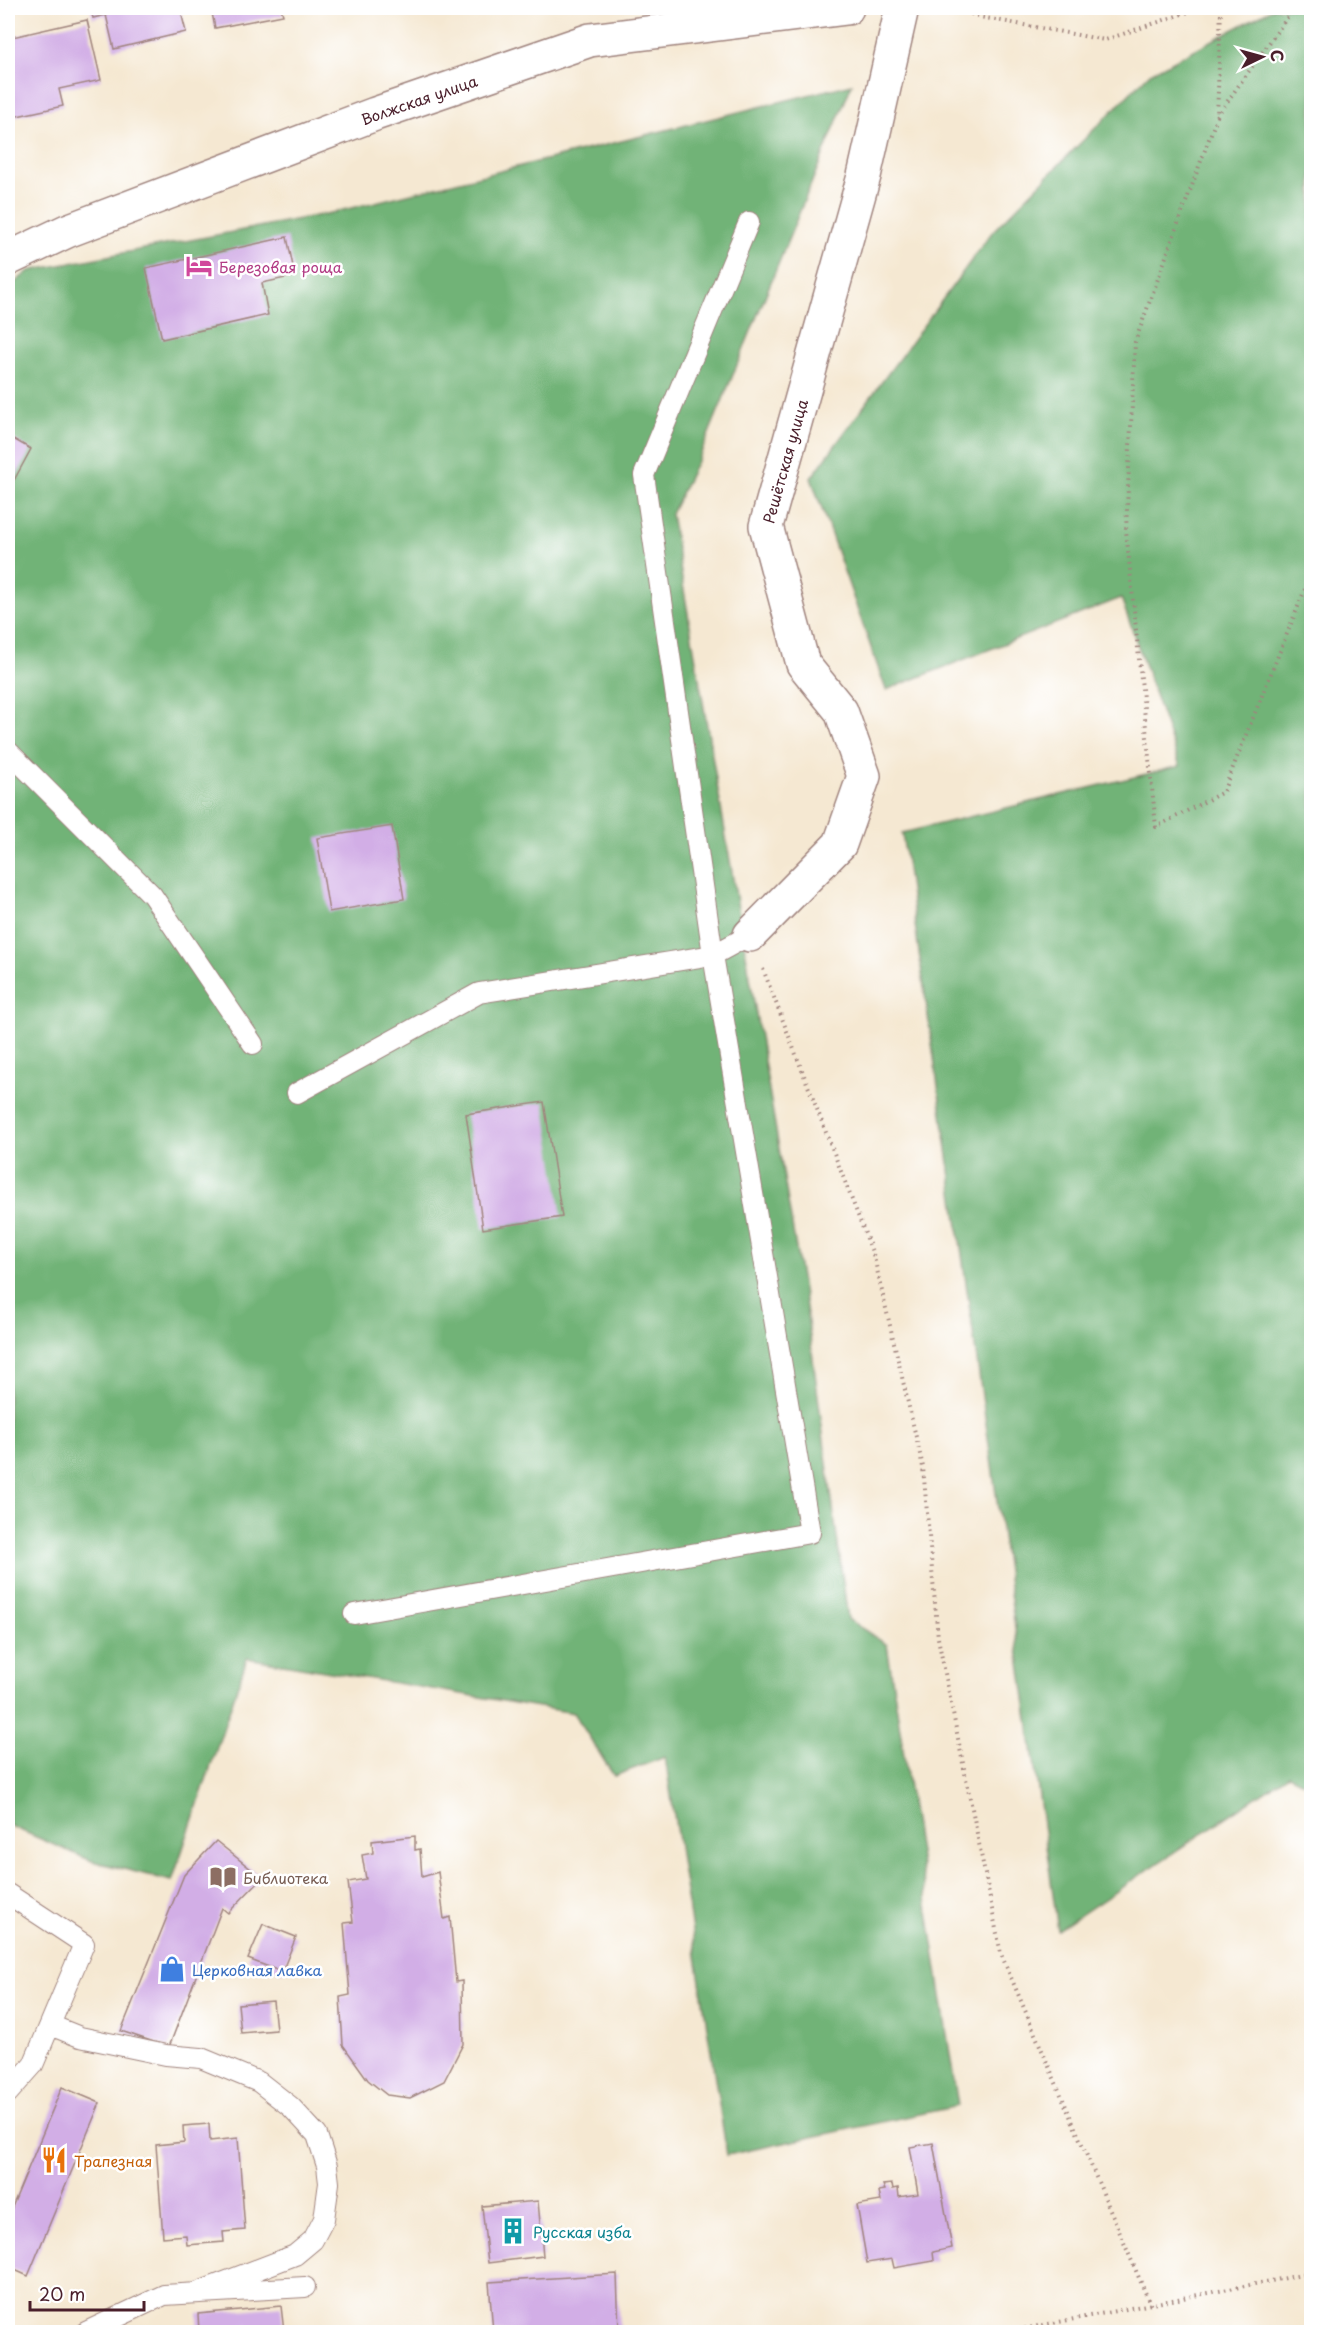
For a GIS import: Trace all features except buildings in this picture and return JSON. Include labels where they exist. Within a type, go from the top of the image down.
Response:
[{"type":"street","name":"Волжская улица","points":[[8,259],[67,231],[375,114],[590,40],[848,8]]},
{"type":"street","name":"Решётская улица","points":[[750,935],[840,844],[864,776],[841,711],[803,664],[766,526],[864,176],[902,8]]},
{"type":"lane","points":[[354,1614],[810,1533],[712,955],[644,475],[749,222]]},
{"type":"lane","points":[[8,752],[152,895],[253,1044]]},
{"type":"lane","points":[[297,1093],[479,993],[712,955],[750,935]]},
{"type":"lane","points":[[8,1894],[84,1944],[33,2066],[8,2093]]},
{"type":"lane","points":[[50,2025],[80,2037],[166,2055],[201,2058],[259,2082],[291,2107],[317,2135],[327,2166],[329,2183],[324,2219],[313,2240],[295,2255],[196,2293]]},
{"type":"lane","points":[[86,2332],[164,2295],[305,2287]]},
{"type":"path","points":[[954,8],[980,17],[1105,40],[1200,8]]},
{"type":"path","points":[[1217,117],[1221,8]]},
{"type":"path","points":[[1294,8],[1217,117],[1136,342],[1126,530],[1156,827],[1223,792],[1311,572]]},
{"type":"path","points":[[750,935],[874,1257],[923,1467],[938,1638],[1000,1954],[1151,2306]]},
{"type":"path","points":[[1007,2332],[1151,2306],[1311,2273]]},
{"type":"green space","points":[[1274,8],[1312,8],[1311,1786],[1289,1775],[1058,1930],[902,833],[1180,766],[1121,598],[886,690],[811,478],[993,231],[1150,73]]},
{"type":"green space","points":[[852,84],[701,453],[671,514],[806,1307],[848,1619],[887,1645],[958,2106],[727,2155],[665,1757],[614,1776],[574,1713],[247,1658],[172,1881],[92,1861],[8,1825],[8,288],[29,271],[331,213]]},
{"type":"place","name":"Березовая роща","points":[[199,266]]},
{"type":"place","name":"Библиотека","points":[[223,1877]]},
{"type":"place","name":"Церковная лавка","points":[[172,1969]]},
{"type":"place","name":"Трапезная","points":[[54,2160]]},
{"type":"place","name":"Русская изба","points":[[513,2231]]}]
